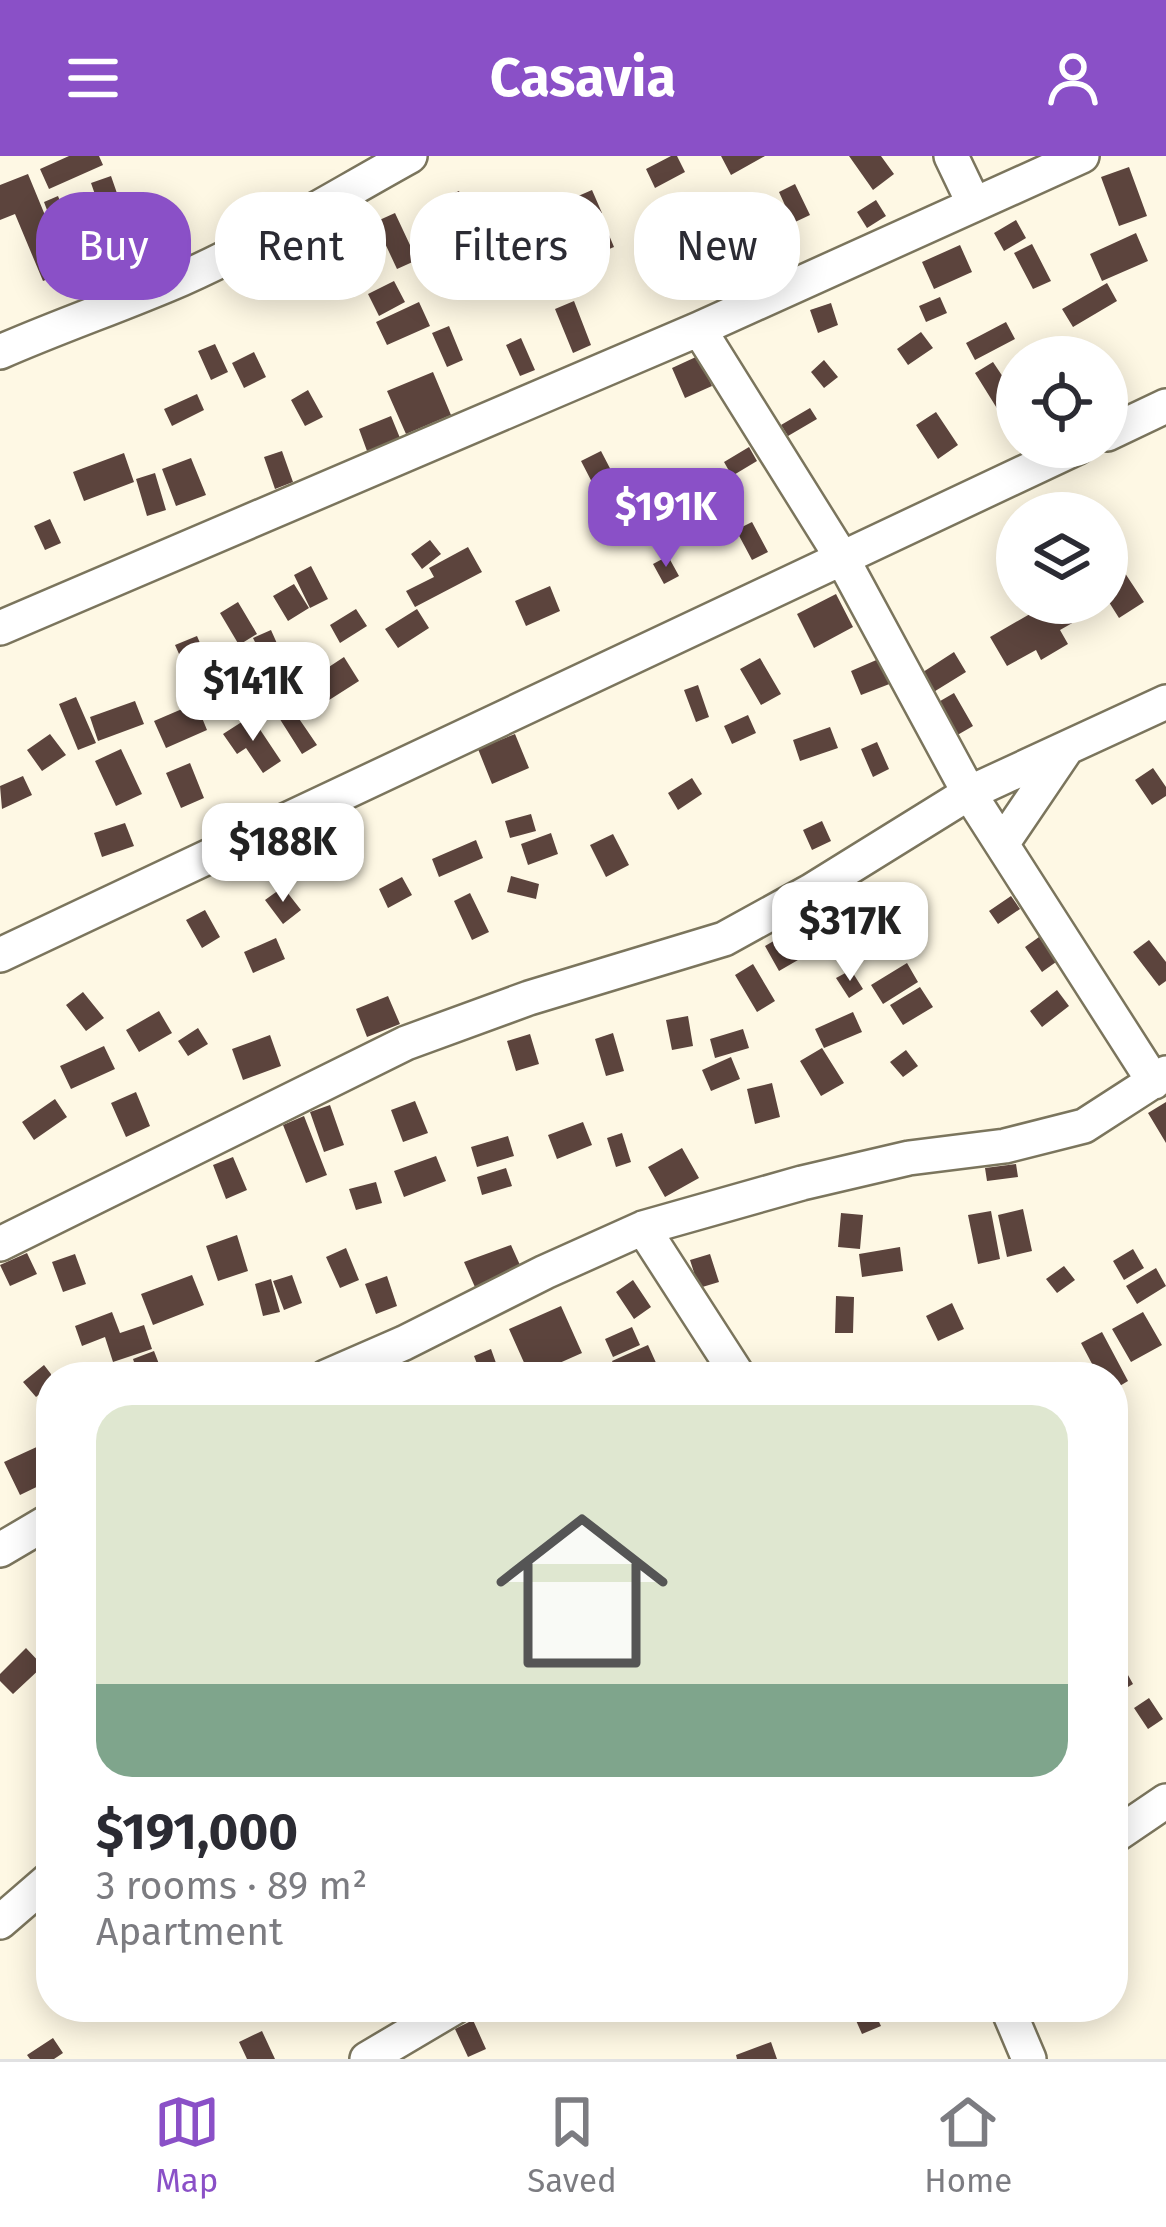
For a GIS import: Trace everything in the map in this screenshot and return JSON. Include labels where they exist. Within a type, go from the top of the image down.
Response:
[{"type":"street","points":[[0,352],[181,278],[410,156]]},
{"type":"street","points":[[951,156],[974,204]]},
{"type":"street","points":[[0,628],[699,329],[1082,156]]},
{"type":"street","points":[[360,1362],[644,1228],[909,1158],[1005,1146],[1084,1126],[1160,1077],[968,793],[842,558],[699,329]]},
{"type":"street","points":[[1128,424],[1166,406]]},
{"type":"street","points":[[0,955],[1033,468]]},
{"type":"street","points":[[0,1244],[406,1043],[529,998],[724,940],[968,793],[1166,702]]},
{"type":"street","points":[[1002,844],[1067,748]]},
{"type":"street","points":[[644,1228],[729,1362]]},
{"type":"street","points":[[0,1550],[36,1529]]},
{"type":"street","points":[[1128,1827],[1166,1802]]},
{"type":"street","points":[[0,1922],[36,1891]]},
{"type":"street","points":[[367,2059],[430,2022]]},
{"type":"street","points":[[1014,2022],[1030,2059]]},
{"type":"building","points":[[69,156],[99,156],[103,165],[49,189],[40,169]]},
{"type":"building","points":[[677,156],[685,172],[655,188],[646,169]]},
{"type":"building","points":[[721,156],[765,156],[731,175]]},
{"type":"building","points":[[849,156],[881,156],[894,174],[873,190]]},
{"type":"building","points":[[1129,167],[1147,216],[1119,226],[1101,177]]},
{"type":"building","points":[[28,174],[36,193],[36,264],[15,214],[0,220],[0,185]]},
{"type":"building","points":[[111,176],[117,192],[94,192],[91,183]]},
{"type":"building","points":[[800,194],[810,215],[800,220]]},
{"type":"building","points":[[876,200],[886,216],[867,228],[857,212]]},
{"type":"building","points":[[395,213],[410,245],[410,263],[397,269],[386,246],[386,217]]},
{"type":"building","points":[[1016,220],[1026,238],[1004,251],[994,233]]},
{"type":"building","points":[[1136,233],[1148,261],[1102,281],[1090,254]]},
{"type":"building","points":[[1032,244],[1051,281],[1033,289],[1014,253]]},
{"type":"building","points":[[960,245],[972,272],[934,289],[922,262]]},
{"type":"building","points":[[394,281],[405,302],[379,316],[371,300],[386,300],[386,285]]},
{"type":"building","points":[[1107,283],[1117,301],[1073,327],[1062,309]]},
{"type":"building","points":[[940,297],[947,313],[926,322],[919,306]]},
{"type":"building","points":[[574,301],[591,345],[573,353],[555,309]]},
{"type":"building","points":[[419,302],[430,326],[387,345],[376,322]]},
{"type":"building","points":[[831,303],[838,325],[818,333],[810,310]]},
{"type":"building","points":[[1006,322],[1013,336],[996,336],[996,349],[975,360],[966,343]]},
{"type":"building","points":[[449,326],[463,360],[447,367],[432,333]]},
{"type":"building","points":[[921,332],[933,348],[908,365],[897,349]]},
{"type":"building","points":[[521,338],[535,370],[520,376],[506,345]]},
{"type":"building","points":[[215,344],[228,372],[211,380],[198,351]]},
{"type":"building","points":[[254,352],[266,377],[244,388],[232,363]]},
{"type":"building","points":[[698,356],[712,386],[685,398],[672,368]]},
{"type":"building","points":[[824,360],[838,377],[824,388],[811,372]]},
{"type":"building","points":[[993,362],[996,366],[996,407],[975,373]]},
{"type":"building","points":[[433,372],[451,415],[406,434],[387,391]]},
{"type":"building","points":[[308,390],[323,417],[305,426],[291,400]]},
{"type":"building","points":[[197,394],[204,410],[172,426],[164,409]]},
{"type":"building","points":[[810,408],[817,419],[788,436],[781,425]]},
{"type":"building","points":[[936,412],[958,445],[938,459],[916,425]]},
{"type":"building","points":[[391,416],[400,438],[367,451],[359,429]]},
{"type":"building","points":[[749,447],[757,461],[732,476],[724,462]]},
{"type":"building","points":[[282,451],[293,482],[275,489],[264,457]]},
{"type":"building","points":[[601,451],[615,478],[595,488],[581,461]]},
{"type":"building","points":[[124,453],[134,482],[84,501],[73,472]]},
{"type":"building","points":[[191,458],[206,495],[176,506],[162,469]]},
{"type":"building","points":[[155,473],[166,510],[147,516],[136,479]]},
{"type":"building","points":[[679,495],[691,517],[660,534],[648,512]]},
{"type":"building","points":[[630,508],[639,526],[615,539],[605,521]]},
{"type":"building","points":[[50,519],[61,543],[45,550],[34,526]]},
{"type":"building","points":[[752,522],[768,552],[752,560],[736,530]]},
{"type":"building","points":[[430,540],[441,554],[422,569],[411,554]]},
{"type":"building","points":[[468,547],[482,572],[415,607],[406,591],[434,577],[429,568]]},
{"type":"building","points":[[668,556],[679,576],[664,584],[653,564]]},
{"type":"building","points":[[311,566],[328,599],[310,608],[294,575]]},
{"type":"building","points":[[1128,578],[1144,602],[1128,612]]},
{"type":"building","points":[[294,584],[309,608],[288,621],[273,596]]},
{"type":"building","points":[[550,586],[560,611],[526,626],[515,601]]},
{"type":"building","points":[[836,594],[853,627],[814,648],[797,614]]},
{"type":"building","points":[[238,602],[257,634],[239,645],[220,613]]},
{"type":"building","points":[[356,609],[367,626],[340,643],[330,625]]},
{"type":"building","points":[[417,609],[429,628],[398,648],[385,629]]},
{"type":"building","points":[[1013,624],[1071,624],[1060,630],[1068,644],[1041,660],[1036,650],[1007,666],[990,637]]},
{"type":"building","points":[[271,630],[283,657],[266,664],[253,638]]},
{"type":"building","points":[[197,636],[209,664],[188,674],[175,645]]},
{"type":"building","points":[[954,652],[966,672],[932,693],[920,674]]},
{"type":"building","points":[[344,657],[359,681],[315,709],[300,686]]},
{"type":"building","points":[[760,658],[781,694],[761,705],[740,669]]},
{"type":"building","points":[[881,658],[892,683],[861,695],[851,671]]},
{"type":"building","points":[[278,672],[288,698],[246,714],[236,688]]},
{"type":"building","points":[[698,685],[709,717],[696,722],[684,690]]},
{"type":"building","points":[[954,693],[973,726],[954,737],[935,704]]},
{"type":"building","points":[[76,697],[96,743],[78,750],[59,704]]},
{"type":"building","points":[[135,701],[144,724],[98,741],[90,717]]},
{"type":"building","points":[[196,703],[207,730],[166,748],[154,721]]},
{"type":"building","points":[[289,704],[317,745],[302,754],[276,713]]},
{"type":"building","points":[[748,715],[756,733],[732,744],[724,726]]},
{"type":"building","points":[[251,716],[281,761],[263,773],[246,748],[237,754],[223,734]]},
{"type":"building","points":[[830,727],[838,748],[800,761],[793,740]]},
{"type":"building","points":[[50,734],[66,755],[42,771],[27,750]]},
{"type":"building","points":[[515,734],[529,768],[492,784],[478,749]]},
{"type":"building","points":[[877,742],[889,769],[873,777],[861,749]]},
{"type":"building","points":[[121,749],[142,794],[116,806],[95,761]]},
{"type":"building","points":[[190,763],[204,798],[181,808],[166,773]]},
{"type":"building","points":[[1153,768],[1166,787],[1166,796],[1152,805],[1135,780]]},
{"type":"building","points":[[23,776],[32,795],[2,809],[0,786]]},
{"type":"building","points":[[692,778],[702,794],[678,810],[668,793]]},
{"type":"building","points":[[531,814],[536,831],[510,838],[505,821]]},
{"type":"building","points":[[822,821],[831,841],[812,850],[803,830]]},
{"type":"building","points":[[125,823],[134,846],[102,857],[94,833]]},
{"type":"building","points":[[551,833],[558,854],[528,865],[521,844]]},
{"type":"building","points":[[613,834],[629,865],[606,877],[590,845]]},
{"type":"building","points":[[476,840],[483,858],[439,877],[432,859]]},
{"type":"building","points":[[511,876],[539,884],[536,899],[507,892]]},
{"type":"building","points":[[402,877],[412,895],[388,908],[379,889]]},
{"type":"building","points":[[283,887],[301,910],[283,924],[265,900]]},
{"type":"building","points":[[886,892],[899,915],[882,924],[870,901]]},
{"type":"building","points":[[470,893],[489,932],[472,940],[454,901]]},
{"type":"building","points":[[1011,896],[1020,909],[998,924],[989,911]]},
{"type":"building","points":[[205,910],[220,937],[202,948],[186,920]]},
{"type":"building","points":[[796,928],[810,953],[779,971],[765,946]]},
{"type":"building","points":[[1039,937],[1056,962],[1042,972],[1025,947]]},
{"type":"building","points":[[276,938],[285,959],[253,973],[244,952]]},
{"type":"building","points":[[1149,940],[1166,962],[1166,981],[1159,986],[1133,952]]},
{"type":"building","points":[[907,963],[918,982],[883,1004],[871,985]]},
{"type":"building","points":[[753,964],[775,1001],[757,1012],[735,975]]},
{"type":"building","points":[[851,970],[863,989],[849,998],[836,978]]},
{"type":"building","points":[[920,987],[933,1007],[903,1025],[890,1005]]},
{"type":"building","points":[[1057,990],[1069,1006],[1042,1027],[1030,1011]]},
{"type":"building","points":[[83,992],[104,1018],[86,1031],[66,1005]]},
{"type":"building","points":[[388,996],[400,1024],[367,1037],[356,1009]]},
{"type":"building","points":[[159,1011],[172,1033],[139,1052],[126,1030]]},
{"type":"building","points":[[853,1012],[862,1032],[824,1048],[815,1029]]},
{"type":"building","points":[[688,1016],[693,1046],[672,1050],[666,1020]]},
{"type":"building","points":[[198,1028],[208,1044],[188,1056],[178,1041]]},
{"type":"building","points":[[743,1029],[749,1048],[715,1058],[710,1039]]},
{"type":"building","points":[[613,1033],[624,1071],[606,1076],[595,1039]]},
{"type":"building","points":[[530,1034],[539,1064],[516,1071],[507,1041]]},
{"type":"building","points":[[270,1035],[281,1066],[243,1080],[232,1049]]},
{"type":"building","points":[[104,1046],[115,1069],[71,1089],[60,1066]]},
{"type":"building","points":[[822,1048],[844,1083],[821,1096],[800,1061]]},
{"type":"building","points":[[906,1050],[918,1066],[903,1077],[890,1062]]},
{"type":"building","points":[[731,1057],[740,1079],[711,1091],[702,1070]]},
{"type":"building","points":[[772,1083],[780,1117],[755,1124],[747,1089]]},
{"type":"building","points":[[136,1092],[150,1126],[126,1137],[111,1103]]},
{"type":"building","points":[[55,1099],[67,1117],[34,1140],[22,1122]]},
{"type":"building","points":[[415,1101],[428,1133],[403,1142],[391,1110]]},
{"type":"building","points":[[1166,1102],[1166,1143],[1148,1113]]},
{"type":"building","points":[[330,1105],[344,1145],[324,1152],[310,1112]]},
{"type":"building","points":[[304,1116],[327,1175],[306,1183],[283,1125]]},
{"type":"building","points":[[583,1122],[592,1145],[557,1159],[548,1135]]},
{"type":"building","points":[[622,1133],[631,1162],[616,1167],[607,1138]]},
{"type":"building","points":[[508,1136],[514,1156],[477,1167],[471,1147]]},
{"type":"building","points":[[682,1148],[699,1178],[665,1197],[648,1167]]},
{"type":"building","points":[[436,1156],[446,1181],[404,1197],[394,1171]]},
{"type":"building","points":[[233,1157],[247,1190],[226,1199],[213,1165]]},
{"type":"building","points":[[1016,1164],[1018,1177],[987,1181],[985,1168]]},
{"type":"building","points":[[506,1168],[512,1186],[482,1195],[477,1177]]},
{"type":"building","points":[[376,1182],[382,1203],[356,1210],[349,1189]]},
{"type":"building","points":[[1023,1209],[1032,1251],[1007,1257],[998,1215]]},
{"type":"building","points":[[991,1211],[1000,1259],[978,1264],[968,1215]]},
{"type":"building","points":[[841,1213],[863,1215],[860,1249],[838,1247]]},
{"type":"building","points":[[237,1235],[248,1271],[218,1281],[206,1246]]},
{"type":"building","points":[[511,1245],[524,1274],[478,1294],[464,1262]]},
{"type":"building","points":[[900,1247],[903,1271],[862,1277],[859,1254]]},
{"type":"building","points":[[346,1248],[359,1280],[340,1288],[326,1257]]},
{"type":"building","points":[[1133,1249],[1144,1268],[1124,1280],[1113,1261]]},
{"type":"building","points":[[27,1253],[37,1274],[10,1286],[0,1265]]},
{"type":"building","points":[[75,1254],[86,1284],[63,1292],[52,1262]]},
{"type":"building","points":[[710,1254],[719,1282],[699,1288],[690,1260]]},
{"type":"building","points":[[1064,1266],[1075,1280],[1057,1293],[1046,1279]]},
{"type":"building","points":[[1156,1268],[1166,1286],[1137,1304],[1126,1286]]},
{"type":"building","points":[[192,1275],[204,1305],[153,1325],[141,1294]]},
{"type":"building","points":[[292,1275],[302,1303],[284,1310],[273,1281]]},
{"type":"building","points":[[387,1276],[397,1306],[376,1314],[365,1284]]},
{"type":"building","points":[[271,1279],[280,1312],[263,1316],[255,1284]]},
{"type":"building","points":[[633,1280],[651,1307],[634,1319],[616,1292]]},
{"type":"building","points":[[836,1296],[854,1297],[853,1333],[835,1333]]},
{"type":"building","points":[[952,1303],[964,1329],[938,1341],[926,1316]]},
{"type":"building","points":[[561,1306],[582,1353],[562,1362],[524,1362],[509,1329]]},
{"type":"building","points":[[112,1312],[120,1333],[144,1325],[152,1349],[113,1362],[105,1337],[82,1346],[75,1326]]},
{"type":"building","points":[[1143,1312],[1162,1345],[1131,1362],[1112,1329]]},
{"type":"building","points":[[632,1327],[640,1345],[613,1357],[605,1339]]},
{"type":"building","points":[[1102,1332],[1118,1362],[1091,1362],[1081,1343]]},
{"type":"building","points":[[648,1345],[656,1362],[612,1362]]},
{"type":"building","points":[[491,1349],[496,1362],[476,1362],[474,1356]]},
{"type":"building","points":[[154,1351],[158,1362],[134,1362]]},
{"type":"building","points":[[36,1371],[36,1397],[23,1382]]},
{"type":"building","points":[[36,1447],[36,1487],[20,1495],[4,1462]]},
{"type":"building","points":[[26,1648],[36,1659],[36,1673],[13,1694],[0,1681],[0,1674]]},
{"type":"building","points":[[1149,1698],[1163,1719],[1148,1729],[1134,1708]]},
{"type":"building","points":[[474,2022],[486,2049],[468,2057],[455,2029]]},
{"type":"building","points":[[857,2022],[879,2022],[881,2026],[862,2034]]},
{"type":"building","points":[[262,2031],[275,2059],[247,2059],[239,2042]]},
{"type":"building","points":[[53,2038],[63,2053],[54,2059],[30,2059],[27,2055]]},
{"type":"building","points":[[771,2042],[777,2059],[737,2059],[736,2055]]}]
